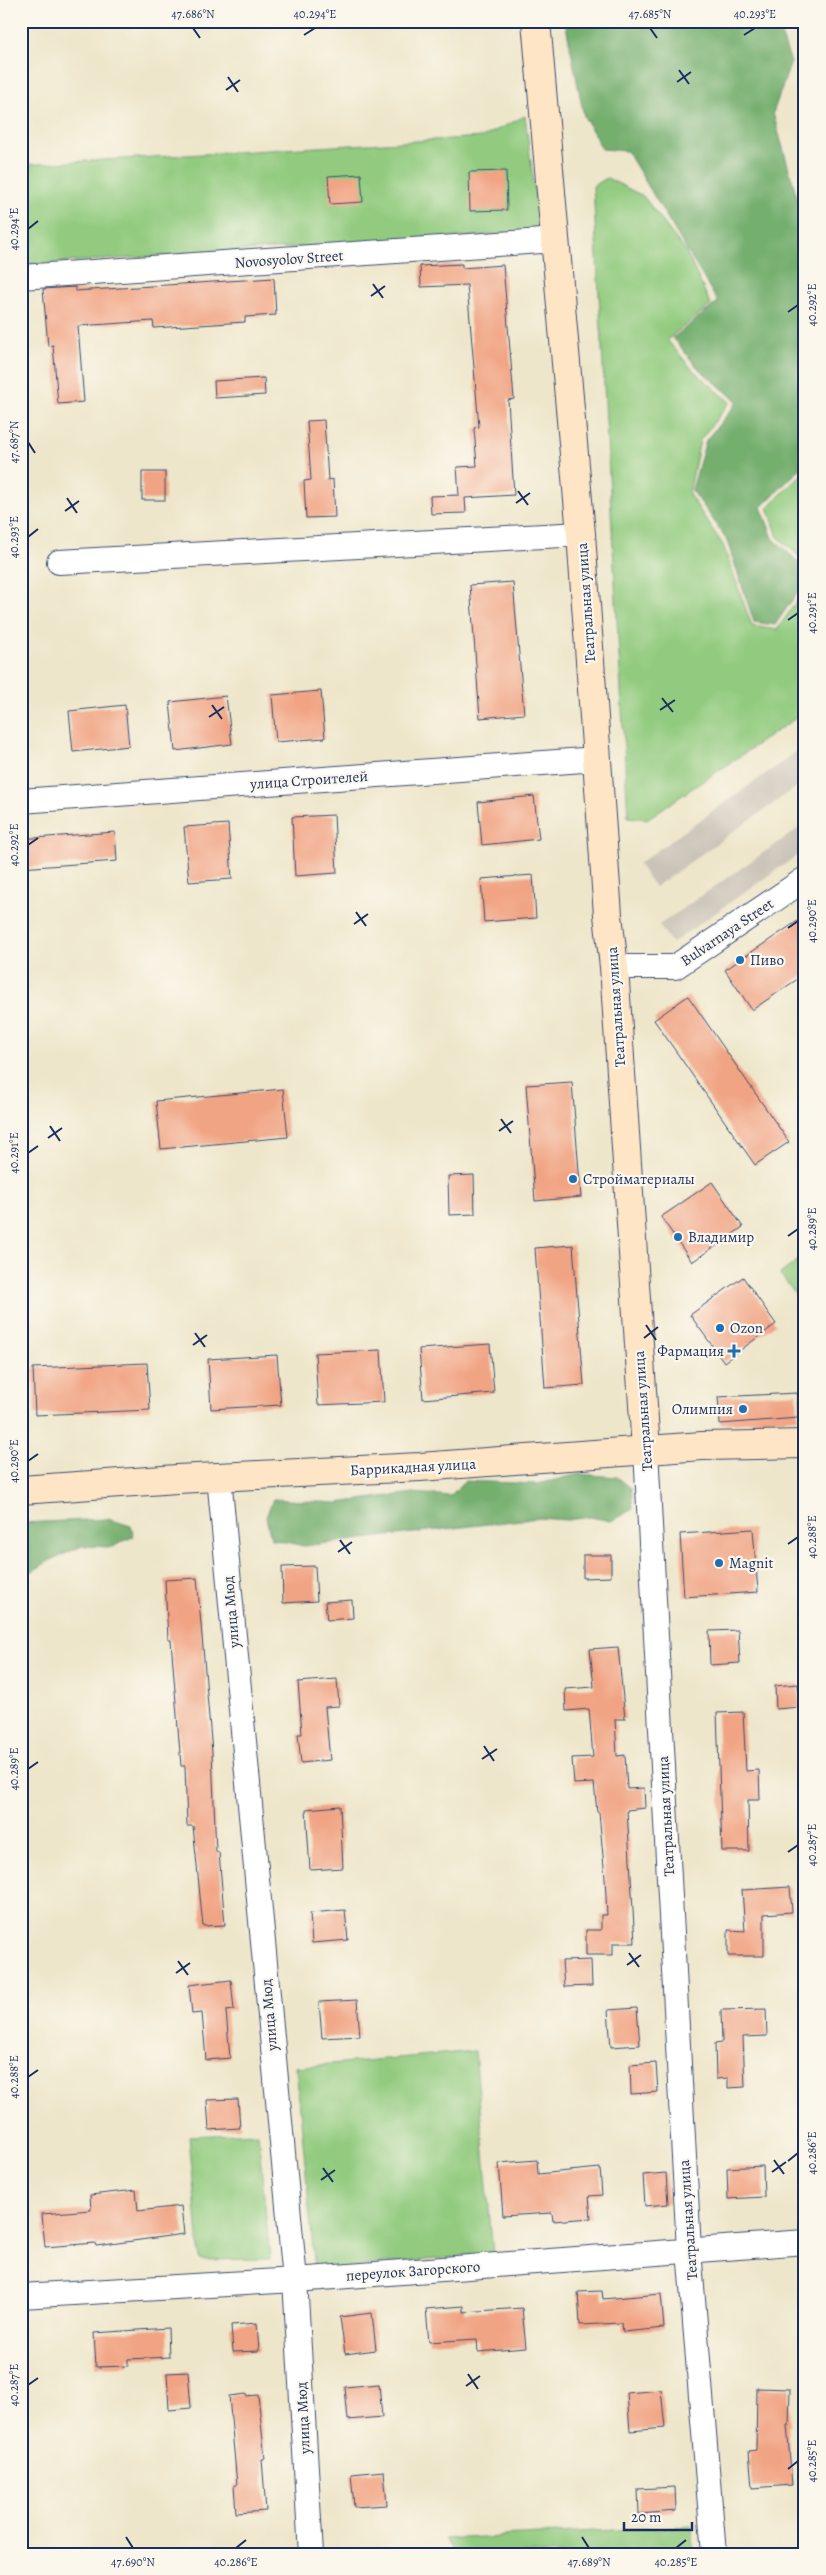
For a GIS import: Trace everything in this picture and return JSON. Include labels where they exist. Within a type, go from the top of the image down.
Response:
[{"type":"main road","name":"Театральная улица","points":[[536,21],[582,534],[597,759],[614,967],[646,1450]]},
{"type":"main road","name":"Баррикадная улица","points":[[21,1490],[218,1477],[420,1467],[646,1450],[805,1444]]},
{"type":"street","name":"Novosyolov Street","points":[[21,277],[556,240]]},
{"type":"street","points":[[59,562],[582,534]]},
{"type":"street","name":"улица Строителей","points":[[21,801],[597,759]]},
{"type":"street","name":"Bulvarnaya Street","points":[[614,967],[675,967],[805,879]]},
{"type":"street","name":"Театральная улица","points":[[646,1450],[689,2250],[714,2554]]},
{"type":"street","name":"улица Мюд","points":[[218,1477],[295,2280],[311,2554]]},
{"type":"street","name":"переулок Загорского","points":[[21,2296],[295,2280],[805,2242]]},
{"type":"shaded area","points":[[805,746],[805,781],[655,887],[638,864]]},
{"type":"shaded area","points":[[805,824],[805,850],[672,943],[659,925]]},
{"type":"green space","points":[[565,21],[776,21],[791,62],[773,113],[805,225],[805,471],[801,468],[761,507],[773,538],[802,566],[799,590],[775,625],[754,622],[726,538],[692,490],[706,440],[738,402],[697,367],[673,338],[718,302],[627,151],[602,149],[584,116]]},
{"type":"green space","points":[[525,116],[540,232],[21,265],[21,165],[483,137]]},
{"type":"green space","points":[[607,178],[643,196],[686,252],[711,305],[667,340],[694,371],[730,402],[700,440],[689,494],[723,545],[752,626],[777,630],[805,589],[805,712],[647,819],[628,817],[593,186]]},
{"type":"green space","points":[[801,475],[805,479],[805,573],[804,561],[778,537],[768,507]]},
{"type":"green space","points":[[805,1255],[805,1307],[780,1274]]},
{"type":"green space","points":[[579,1474],[617,1477],[631,1488],[633,1509],[611,1521],[590,1517],[567,1520],[538,1518],[304,1546],[271,1539],[266,1517],[273,1499],[336,1503],[413,1493],[450,1496],[465,1481],[538,1484]]},
{"type":"green space","points":[[108,1519],[131,1526],[134,1536],[112,1547],[82,1546],[49,1561],[21,1578],[21,1523]]},
{"type":"green space","points":[[475,2051],[493,2254],[315,2270],[296,2067]]},
{"type":"green space","points":[[258,2133],[270,2259],[200,2260],[189,2136]]},
{"type":"green space","points":[[691,2526],[693,2554],[456,2554],[445,2539]]},
{"type":"building","points":[[506,171],[507,210],[470,211],[469,172]]},
{"type":"building","points":[[361,174],[363,202],[330,204],[328,176]]},
{"type":"building","points":[[462,264],[462,268],[503,265],[514,399],[508,400],[514,495],[465,498],[466,513],[431,514],[430,496],[459,495],[457,467],[477,466],[474,428],[479,427],[467,285],[421,287],[420,266]]},
{"type":"building","points":[[274,278],[276,315],[245,317],[245,322],[154,328],[153,321],[78,326],[84,402],[58,404],[53,345],[48,346],[43,289],[75,287],[75,291]]},
{"type":"building","points":[[264,378],[265,395],[215,398],[214,381]]},
{"type":"building","points":[[324,420],[328,480],[333,479],[335,517],[306,518],[304,481],[311,480],[307,421]]},
{"type":"building","points":[[142,472],[165,472],[165,500],[142,500]]},
{"type":"building","points":[[513,582],[524,714],[480,718],[470,585]]},
{"type":"building","points":[[321,691],[325,738],[276,742],[272,695]]},
{"type":"building","points":[[226,696],[232,744],[175,751],[170,702]]},
{"type":"building","points":[[125,705],[129,746],[73,752],[69,711]]},
{"type":"building","points":[[534,796],[539,839],[482,845],[478,802]]},
{"type":"building","points":[[334,815],[337,873],[295,876],[292,817]]},
{"type":"building","points":[[228,824],[232,879],[189,882],[184,827]]},
{"type":"building","points":[[115,832],[117,861],[21,868],[21,839]]},
{"type":"building","points":[[533,875],[536,918],[484,922],[481,879]]},
{"type":"building","points":[[805,916],[805,974],[752,1010],[725,970]]},
{"type":"building","points":[[688,996],[789,1142],[755,1165],[654,1020]]},
{"type":"building","points":[[572,1082],[581,1197],[535,1201],[526,1085]]},
{"type":"building","points":[[283,1089],[288,1137],[161,1149],[156,1101]]},
{"type":"building","points":[[474,1175],[475,1214],[449,1215],[448,1176]]},
{"type":"building","points":[[712,1182],[743,1227],[692,1262],[661,1217]]},
{"type":"building","points":[[573,1245],[584,1385],[545,1388],[535,1248]]},
{"type":"building","points":[[743,1277],[776,1324],[724,1362],[690,1315]]},
{"type":"building","points":[[490,1344],[494,1393],[423,1399],[419,1349]]},
{"type":"building","points":[[381,1350],[384,1402],[318,1405],[315,1353]]},
{"type":"building","points":[[277,1355],[281,1405],[211,1409],[208,1359]]},
{"type":"building","points":[[147,1363],[150,1410],[35,1415],[33,1368]]},
{"type":"building","name":"Олимпия","points":[[797,1393],[798,1418],[720,1424],[718,1397]]},
{"type":"building","name":"Magnit","points":[[753,1529],[758,1592],[684,1597],[680,1534]]},
{"type":"building","points":[[583,1555],[611,1555],[611,1577],[583,1578]]},
{"type":"building","points":[[315,1566],[317,1601],[283,1603],[282,1567]]},
{"type":"building","points":[[197,1578],[212,1752],[216,1852],[219,1852],[225,1925],[203,1926],[193,1826],[187,1826],[185,1766],[181,1766],[171,1640],[168,1640],[165,1580]]},
{"type":"building","points":[[352,1600],[353,1618],[327,1620],[325,1602]]},
{"type":"building","points":[[738,1630],[740,1663],[710,1665],[709,1631]]},
{"type":"building","points":[[618,1647],[625,1719],[615,1719],[617,1756],[625,1755],[627,1789],[644,1788],[645,1808],[627,1810],[635,1943],[613,1943],[613,1955],[586,1955],[586,1930],[601,1930],[601,1915],[607,1915],[605,1878],[599,1812],[597,1812],[594,1783],[574,1784],[572,1758],[593,1757],[589,1709],[566,1711],[565,1689],[594,1687],[590,1649]]},
{"type":"building","points":[[337,1679],[339,1706],[325,1707],[330,1760],[301,1763],[298,1734],[302,1734],[298,1682]]},
{"type":"building","points":[[798,1684],[800,1707],[776,1709],[775,1686]]},
{"type":"building","points":[[743,1712],[746,1771],[759,1770],[760,1800],[748,1800],[749,1851],[722,1851],[717,1713]]},
{"type":"building","points":[[340,1806],[343,1868],[310,1870],[306,1809]]},
{"type":"building","points":[[790,1887],[792,1912],[764,1914],[764,1956],[728,1956],[728,1930],[745,1931],[742,1890]]},
{"type":"building","points":[[345,1910],[348,1940],[312,1943],[310,1913]]},
{"type":"building","points":[[591,1960],[592,1986],[564,1987],[562,1961]]},
{"type":"building","points":[[231,1980],[234,2010],[226,2011],[230,2058],[206,2060],[202,2013],[192,2014],[189,1985]]},
{"type":"building","points":[[357,2000],[360,2036],[322,2038],[319,2002]]},
{"type":"building","points":[[637,2008],[640,2045],[611,2047],[608,2010]]},
{"type":"building","points":[[766,2009],[767,2036],[743,2037],[745,2087],[728,2088],[728,2078],[716,2079],[715,2043],[722,2042],[721,2010]]},
{"type":"building","points":[[656,2063],[658,2092],[631,2094],[630,2065]]},
{"type":"building","points":[[238,2099],[240,2128],[209,2130],[207,2100]]},
{"type":"building","points":[[537,2160],[538,2174],[600,2168],[602,2195],[589,2196],[591,2218],[553,2221],[552,2213],[503,2216],[499,2163]]},
{"type":"building","points":[[763,2166],[764,2197],[728,2199],[727,2168]]},
{"type":"building","points":[[666,2173],[668,2204],[645,2206],[643,2175]]},
{"type":"building","points":[[136,2190],[138,2211],[181,2206],[184,2234],[96,2246],[95,2243],[45,2247],[42,2214],[91,2210],[90,2195]]},
{"type":"building","points":[[602,2291],[603,2299],[661,2294],[664,2328],[623,2332],[622,2323],[580,2325],[578,2292]]},
{"type":"building","points":[[464,2306],[464,2312],[522,2308],[526,2348],[478,2352],[477,2339],[429,2342],[426,2309]]},
{"type":"building","points":[[372,2313],[376,2350],[345,2354],[340,2317]]},
{"type":"building","points":[[257,2323],[259,2351],[233,2352],[231,2325]]},
{"type":"building","points":[[168,2328],[169,2357],[128,2359],[128,2366],[96,2367],[94,2333]]},
{"type":"building","points":[[188,2372],[191,2408],[169,2410],[167,2373]]},
{"type":"building","points":[[379,2384],[382,2417],[348,2420],[345,2387]]},
{"type":"building","points":[[757,2388],[790,2389],[789,2425],[787,2425],[792,2485],[752,2488],[749,2451],[756,2450]]},
{"type":"building","points":[[661,2390],[665,2428],[630,2431],[627,2393]]},
{"type":"building","points":[[246,2394],[246,2396],[258,2395],[265,2459],[262,2459],[266,2511],[236,2513],[234,2485],[237,2485],[229,2396]]},
{"type":"building","points":[[384,2471],[387,2505],[354,2507],[351,2474]]},
{"type":"building","points":[[675,2487],[676,2511],[639,2514],[638,2489]]},
{"type":"place","name":"Пиво","points":[[740,960]]},
{"type":"place","name":"Стройматериалы","points":[[573,1179]]},
{"type":"place","name":"Владимир","points":[[678,1237]]},
{"type":"place","name":"Ozon","points":[[720,1328]]},
{"type":"place","name":"Фармация","points":[[734,1351]]},
{"type":"place","name":"Олимпия","points":[[743,1409]]},
{"type":"place","name":"Magnit","points":[[719,1563]]}]
